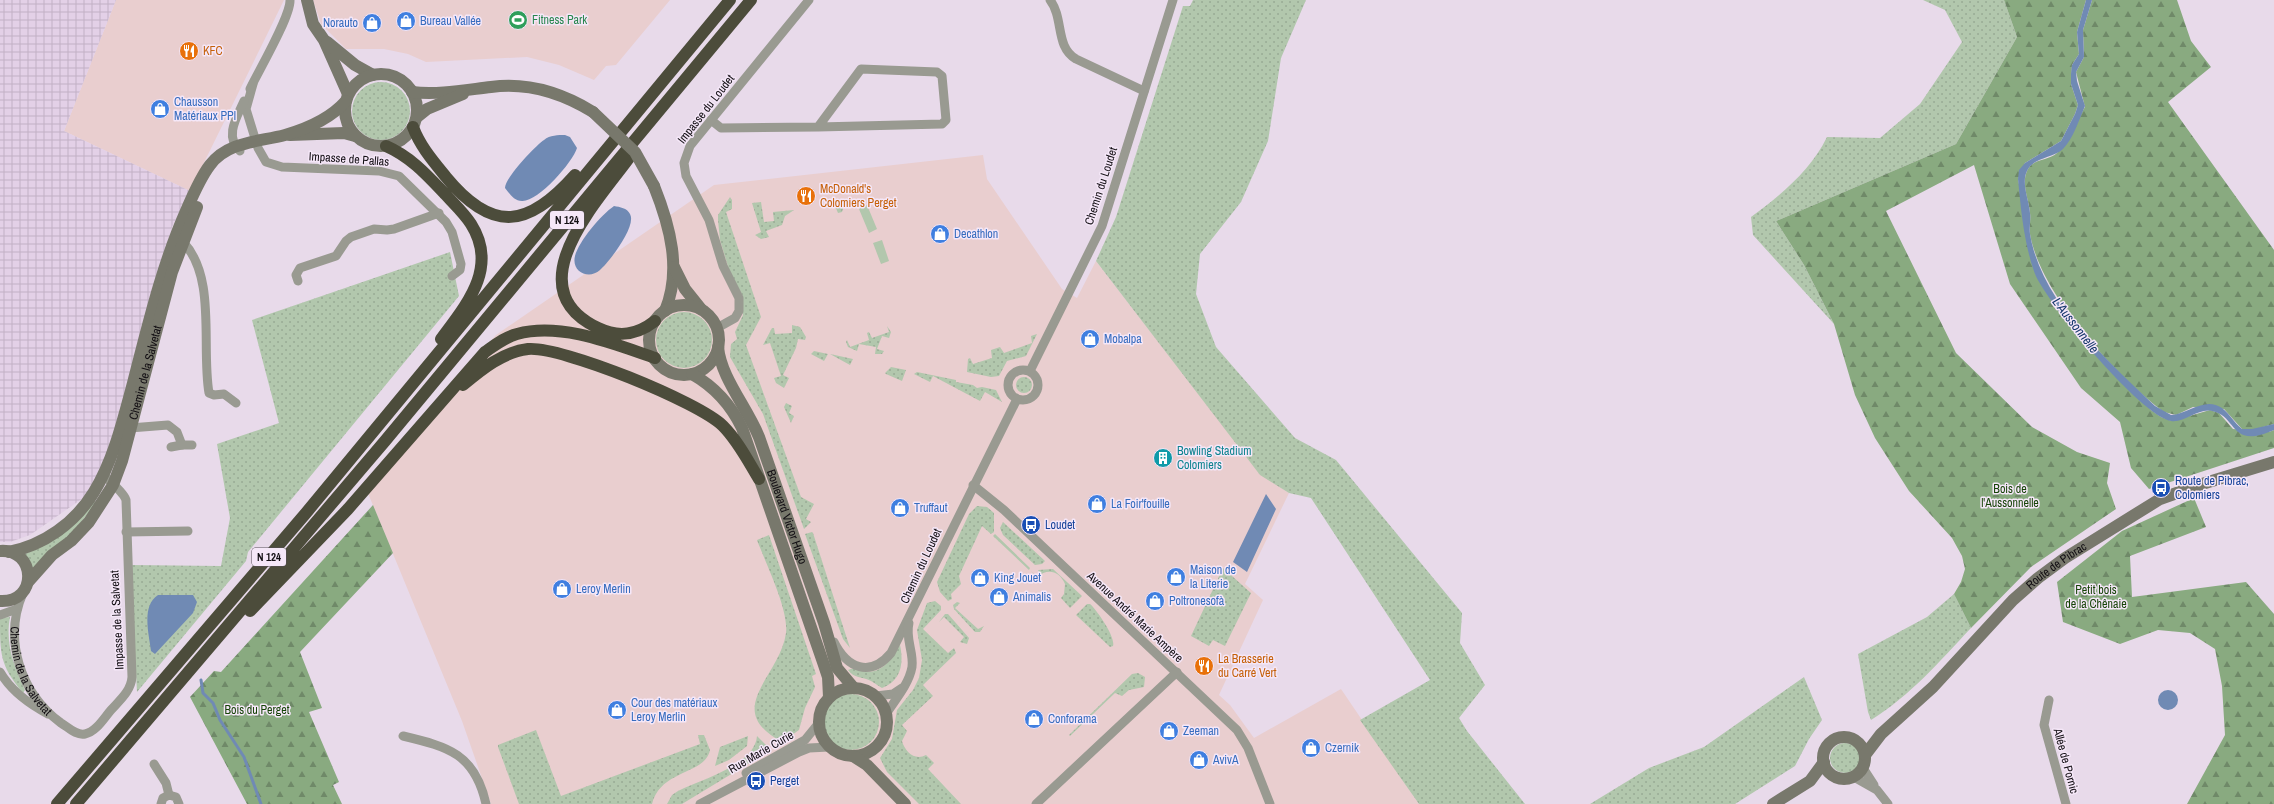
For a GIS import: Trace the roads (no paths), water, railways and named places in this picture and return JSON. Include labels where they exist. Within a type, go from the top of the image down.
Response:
[{"type":"highway","name":"N 124","points":[[57,804],[306,513],[730,0]]},
{"type":"highway","name":"N 124","points":[[76,804],[193,667],[751,0]]},
{"type":"highway","points":[[655,321],[638,332],[627,334],[604,330],[592,324],[580,316],[570,304],[563,290],[563,261],[570,241],[583,220],[689,75]]},
{"type":"highway","points":[[415,122],[421,145],[454,186],[473,204],[493,216],[508,217],[528,214],[546,204],[636,112]]},
{"type":"highway","points":[[386,146],[408,157],[429,178],[471,223],[480,246],[480,278],[474,291],[422,363],[410,386]]},
{"type":"highway","points":[[193,667],[236,626],[348,509],[444,401],[485,352],[515,334],[529,331],[558,332],[579,335],[655,358]]},
{"type":"highway","points":[[444,401],[494,361],[511,353],[529,349],[557,352],[644,384],[708,414],[723,426],[740,447],[759,479]]},
{"type":"main road","points":[[307,0],[313,24],[324,40],[347,98],[347,121],[355,136],[374,146],[386,146],[404,138],[415,122],[432,106],[472,90]]},
{"type":"main road","points":[[324,40],[355,64],[374,75],[392,76],[404,82],[412,92],[416,101],[415,122]]},
{"type":"main road","points":[[347,98],[357,84],[374,75]]},
{"type":"main road","points":[[412,92],[472,90],[505,86],[543,89],[578,103],[593,112],[635,152],[654,186],[663,208],[672,246],[673,266],[672,286],[665,311]]},
{"type":"main road","name":"Chemin de la Salvetat","points":[[5,552],[37,544],[55,534],[93,493],[104,475],[123,420],[165,265],[181,223],[210,165],[221,153],[287,134],[329,116],[347,98]]},
{"type":"main road","name":"Chemin de la Salvetat","points":[[287,134],[302,136],[344,133],[355,136]]},
{"type":"main road","name":"Chemin de la Salvetat","points":[[22,593],[28,582],[52,555],[72,541],[89,522],[113,485],[122,461],[172,272],[183,242],[215,173],[238,149]]},
{"type":"main road","points":[[673,266],[685,289],[713,321],[717,328],[718,347],[709,364],[692,374],[684,375],[667,370],[655,358],[650,343],[650,335],[655,321],[665,311],[683,305],[701,309]]},
{"type":"main road","name":"Boulevard Victor Hugo","points":[[718,347],[721,366],[747,410],[759,437],[824,623],[837,668],[853,687]]},
{"type":"main road","name":"Boulevard Victor Hugo","points":[[692,374],[715,389],[733,410],[742,428],[824,665],[829,683],[829,697]]},
{"type":"main road","name":"Route de Pibrac","points":[[1865,755],[1881,734],[1933,687],[2013,600],[2038,578],[2065,558],[2160,499],[2202,484],[2274,462]]},
{"type":"main road","points":[[5,552],[23,560],[29,574],[28,582]]},
{"type":"main road","points":[[0,601],[13,600],[22,593]]},
{"type":"main road","points":[[853,687],[865,690],[876,696],[882,704],[886,714],[886,730],[879,743],[874,748],[864,754],[853,756],[840,754],[829,746],[820,734],[818,724],[821,709],[829,697],[840,690],[853,687]]},
{"type":"main road","name":"Route de Pibrac","points":[[1856,740],[1870,739],[1881,734]]},
{"type":"main road","points":[[1773,804],[1810,780],[1826,776],[1843,779],[1854,777],[1863,768],[1865,755],[1862,746],[1856,740],[1844,737],[1833,740],[1825,750],[1824,762],[1828,771],[1836,777]]},
{"type":"main road","points":[[874,748],[874,764],[881,779]]},
{"type":"main road","points":[[853,756],[868,765],[905,804]]},
{"type":"main road","points":[[1810,780],[1824,762]]},
{"type":"street","points":[[238,149],[232,127],[284,21],[289,8],[290,0]]},
{"type":"street","name":"Impasse du Loudet","points":[[717,328],[735,318],[738,311],[739,298],[727,275],[709,220],[692,190],[684,163],[690,146],[809,0]]},
{"type":"street","points":[[1050,0],[1055,9],[1064,46],[1068,54],[1144,91]]},
{"type":"street","name":"Chemin du Loudet","points":[[1030,371],[1102,226],[1173,0]]},
{"type":"street","points":[[711,120],[721,128],[818,127],[942,124],[946,120],[942,76],[936,72],[861,69],[818,127]]},
{"type":"street","points":[[253,84],[246,109],[256,142]]},
{"type":"street","name":"Impasse de Pallas","points":[[256,142],[264,160],[276,166],[393,173],[405,181],[439,213],[452,232],[461,264],[460,270],[452,276]]},
{"type":"street","points":[[298,281],[296,275],[300,268],[336,256],[346,240],[351,237],[374,229],[394,229],[439,213]]},
{"type":"street","points":[[183,242],[193,253],[202,286],[209,392],[214,395],[224,394],[236,403]]},
{"type":"street","points":[[1022,370],[1030,371],[1038,382],[1037,391],[1029,399],[1017,399],[1009,389],[1011,376],[1022,370]]},
{"type":"street","name":"Chemin du Loudet","points":[[824,623],[842,657],[857,666],[869,667],[885,660],[891,653],[911,615],[973,485],[1017,399]]},
{"type":"street","points":[[130,428],[168,426],[178,432],[182,445]]},
{"type":"street","points":[[171,447],[192,445]]},
{"type":"street","name":"Impasse de la Salvetat","points":[[79,734],[87,734],[95,728],[126,693],[132,682],[125,498],[123,493],[104,475]]},
{"type":"street","name":"Avenue André Marie Ampère","points":[[973,485],[996,502],[1237,730],[1248,748],[1270,804]]},
{"type":"street","points":[[93,493],[104,500]]},
{"type":"street","points":[[126,532],[188,531]]},
{"type":"street","name":"Chemin de la Salvetat","points":[[22,593],[17,609],[13,634],[19,665],[30,689],[49,714],[79,734]]},
{"type":"street","points":[[0,615],[17,609]]},
{"type":"street","name":"Chemin du Loudet","points":[[886,714],[903,687],[912,667],[907,630],[911,615]]},
{"type":"street","points":[[0,672],[17,693],[34,707],[49,714]]},
{"type":"street","points":[[1036,804],[1177,672]]},
{"type":"street","points":[[876,696],[893,694],[903,687]]},
{"type":"street","name":"Allée de Pornic","points":[[2049,700],[2044,725],[2066,804]]},
{"type":"street","name":"Rue Marie Curie","points":[[700,804],[761,764],[805,740],[818,724]]},
{"type":"street","points":[[403,736],[434,743],[461,758],[473,768],[479,779],[486,804]]},
{"type":"street","name":"Rue Marie Curie","points":[[711,797],[799,752],[810,748],[829,746]]},
{"type":"street","points":[[154,764],[166,783],[169,795]]},
{"type":"street","points":[[1863,768],[1888,804]]},
{"type":"street","points":[[1854,777],[1877,790]]},
{"type":"street","points":[[161,804],[163,798],[169,795],[176,797],[180,804]]},
{"type":"water","name":"L'Aussonnelle","points":[[2086,0],[2092,0],[2083,30],[2084,57],[2076,72],[2077,81],[2085,106],[2076,129],[2067,145],[2059,152],[2033,163],[2025,176],[2025,186],[2030,216],[2030,234],[2037,259],[2048,283],[2062,306],[2079,329],[2117,370],[2155,406],[2171,415],[2203,405],[2216,405],[2225,410],[2242,429],[2252,429],[2274,424],[2274,430],[2259,435],[2249,436],[2241,434],[2220,414],[2212,411],[2202,412],[2176,421],[2171,421],[2157,414],[2139,400],[2118,380],[2075,332],[2043,288],[2035,274],[2028,251],[2020,203],[2018,179],[2019,170],[2025,163],[2061,141],[2075,114],[2078,105],[2071,84],[2071,74],[2072,65],[2079,54],[2077,32]]},
{"type":"water","points":[[565,135],[570,137],[577,148],[569,162],[554,180],[529,200],[519,201],[510,195],[505,188],[506,183],[521,162],[546,138]]},
{"type":"water","points":[[614,206],[621,207],[629,212],[631,220],[630,227],[621,244],[600,270],[591,274],[582,273],[578,270],[574,262],[577,250],[591,229]]},
{"type":"water","points":[[1266,494],[1276,509],[1247,572],[1233,562]]},
{"type":"water","points":[[158,595],[193,595],[197,602],[193,613],[155,654],[151,651],[147,621],[149,606]]},
{"type":"water","points":[[2164,690],[2172,690],[2178,696],[2178,704],[2172,710],[2164,710],[2158,704],[2158,696]]},
{"type":"waterway","points":[[201,680],[203,693],[213,703],[220,720],[244,757],[261,804]]},
{"type":"place","name":"Fitness Park","points":[[518,20]]},
{"type":"place","name":"Bureau Vallée","points":[[406,21]]},
{"type":"place","name":"Norauto","points":[[372,23]]},
{"type":"place","name":"KFC","points":[[189,51]]},
{"type":"place","name":"Chausson Matériaux PPI","points":[[160,109]]},
{"type":"place","name":"McDonald's Colomiers Perget","points":[[806,196]]},
{"type":"place","name":"Decathlon","points":[[940,234]]},
{"type":"place","name":"Mobalpa","points":[[1090,339]]},
{"type":"place","name":"Bowling Stadium Colomiers","points":[[1163,458]]},
{"type":"place","name":"Route de Pibrac, Colomiers","points":[[2161,488]]},
{"type":"place","name":"La Foir'fouille","points":[[1097,504]]},
{"type":"place","name":"Truffaut","points":[[900,508]]},
{"type":"place","name":"Loudet","points":[[1031,525]]},
{"type":"place","name":"Maison de la Literie","points":[[1176,577]]},
{"type":"place","name":"King Jouet","points":[[980,578]]},
{"type":"place","name":"Leroy Merlin","points":[[562,589]]},
{"type":"place","name":"Animalis","points":[[999,597]]},
{"type":"place","name":"Poltronesofà","points":[[1155,601]]},
{"type":"place","name":"La Brasserie du Carré Vert","points":[[1204,666]]},
{"type":"place","name":"Cour des matériaux Leroy Merlin","points":[[617,710]]},
{"type":"place","name":"Conforama","points":[[1034,719]]},
{"type":"place","name":"Zeeman","points":[[1169,731]]},
{"type":"place","name":"Czernik","points":[[1311,748]]},
{"type":"place","name":"AvivA","points":[[1199,760]]},
{"type":"place","name":"Perget","points":[[756,781]]},
{"type":"park label","name":"Bois de l'Aussonnelle","points":[[2010,496]]},
{"type":"park label","name":"Petit bois de la Chênaie","points":[[2096,597]]},
{"type":"park label","name":"Bois du Perget","points":[[257,710]]}]
